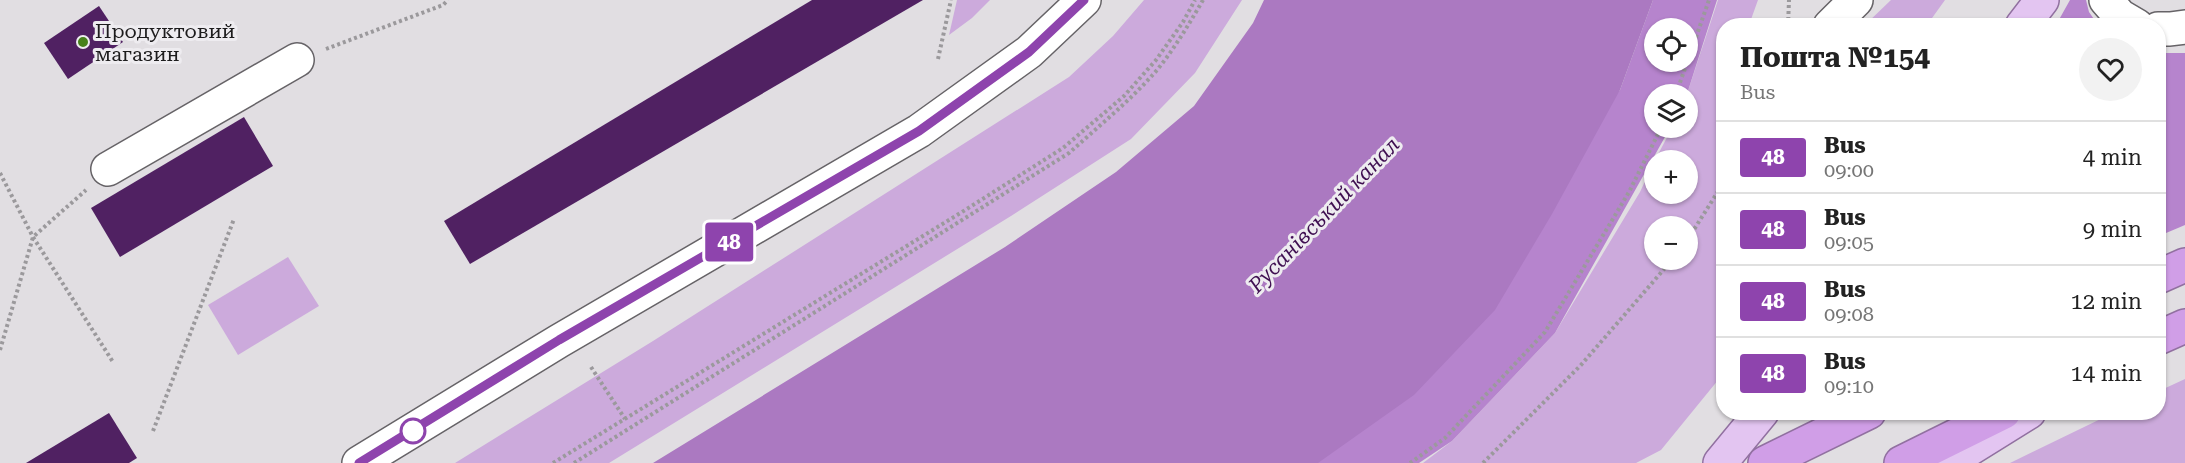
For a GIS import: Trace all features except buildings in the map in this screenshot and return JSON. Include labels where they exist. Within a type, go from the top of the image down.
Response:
[{"type":"highway","points":[[2166,273],[2185,265]]},
{"type":"highway","points":[[2166,334],[2185,326]]},
{"type":"highway","points":[[1765,463],[1853,420]]},
{"type":"highway","points":[[1901,463],[1988,420]]},
{"type":"main road","points":[[2013,18],[2021,0]]},
{"type":"main road","points":[[2028,18],[2042,0]]},
{"type":"main road","points":[[1720,463],[1755,420]]},
{"type":"main road","points":[[1954,463],[1963,453],[2016,420]]},
{"type":"street","points":[[359,463],[559,340],[919,131],[1029,52],[1084,0]]},
{"type":"street","points":[[1838,18],[1857,0]]},
{"type":"street","points":[[2106,0],[2124,18]]},
{"type":"street","points":[[2166,30],[2185,27]]},
{"type":"street","points":[[108,169],[297,60]]},
{"type":"path","points":[[297,60],[443,5],[448,0]]},
{"type":"path","points":[[938,59],[951,0]]},
{"type":"path","points":[[553,463],[1063,148],[1124,96],[1156,60],[1183,22],[1195,0]]},
{"type":"path","points":[[574,463],[1069,153],[1129,99],[1156,70],[1184,34],[1203,0]]},
{"type":"path","points":[[1680,84],[1709,0]]},
{"type":"path","points":[[1788,18],[1789,0]]},
{"type":"path","points":[[1410,463],[1445,438],[1545,332],[1629,192],[1655,138]]},
{"type":"path","points":[[0,350],[33,237],[108,169]]},
{"type":"path","points":[[0,173],[33,237],[113,362]]},
{"type":"path","points":[[1698,223],[1716,195]]},
{"type":"path","points":[[153,431],[234,219]]},
{"type":"path","points":[[1483,463],[1581,365],[1663,270]]},
{"type":"path","points":[[591,367],[625,419]]},
{"type":"shaded area","points":[[957,0],[990,0],[972,18],[949,35]]},
{"type":"shaded area","points":[[1144,0],[1242,0],[1195,73],[1131,139],[1011,216],[609,463],[455,463],[653,341],[1069,77],[1113,36]]},
{"type":"shaded area","points":[[1653,0],[1717,0],[1698,60],[1698,18],[1646,18]]},
{"type":"shaded area","points":[[1718,0],[1758,0],[1752,18],[1716,18],[1716,383],[1661,450],[1636,463],[1423,463],[1452,441],[1555,333],[1644,183],[1644,204],[1698,204],[1698,150],[1660,150],[1667,138],[1698,138],[1698,84],[1690,84],[1694,72],[1698,72],[1698,61]]},
{"type":"shaded area","points":[[1891,0],[1945,0],[1932,18],[1872,18]]},
{"type":"shaded area","points":[[2070,0],[2086,0],[2093,18],[2060,18]]},
{"type":"shaded area","points":[[1644,25],[1644,72],[1694,72],[1690,84],[1644,84],[1644,138],[1664,138],[1658,150],[1644,150],[1644,174],[1555,333],[1452,441],[1419,463],[1312,463],[1620,90]]},
{"type":"shaded area","points":[[2166,53],[2185,53],[2185,225],[2166,233]]},
{"type":"shaded area","points":[[288,257],[319,306],[238,355],[208,305]]},
{"type":"shaded area","points":[[2185,379],[2185,463],[2010,463],[2099,420],[2166,420],[2166,388]]},
{"type":"water","name":"Русанівський канал","points":[[1264,0],[1653,0],[1646,18],[1644,18],[1644,25],[1620,90],[1552,214],[1495,310],[1414,395],[1318,463],[653,463],[1005,247],[1116,172],[1194,106],[1253,23]]},
{"type":"bus line","name":"48","points":[[359,463],[559,340],[919,131],[1029,52],[1084,0]]},
{"type":"place","name":"Продуктовий магазин","points":[[83,42]]}]
